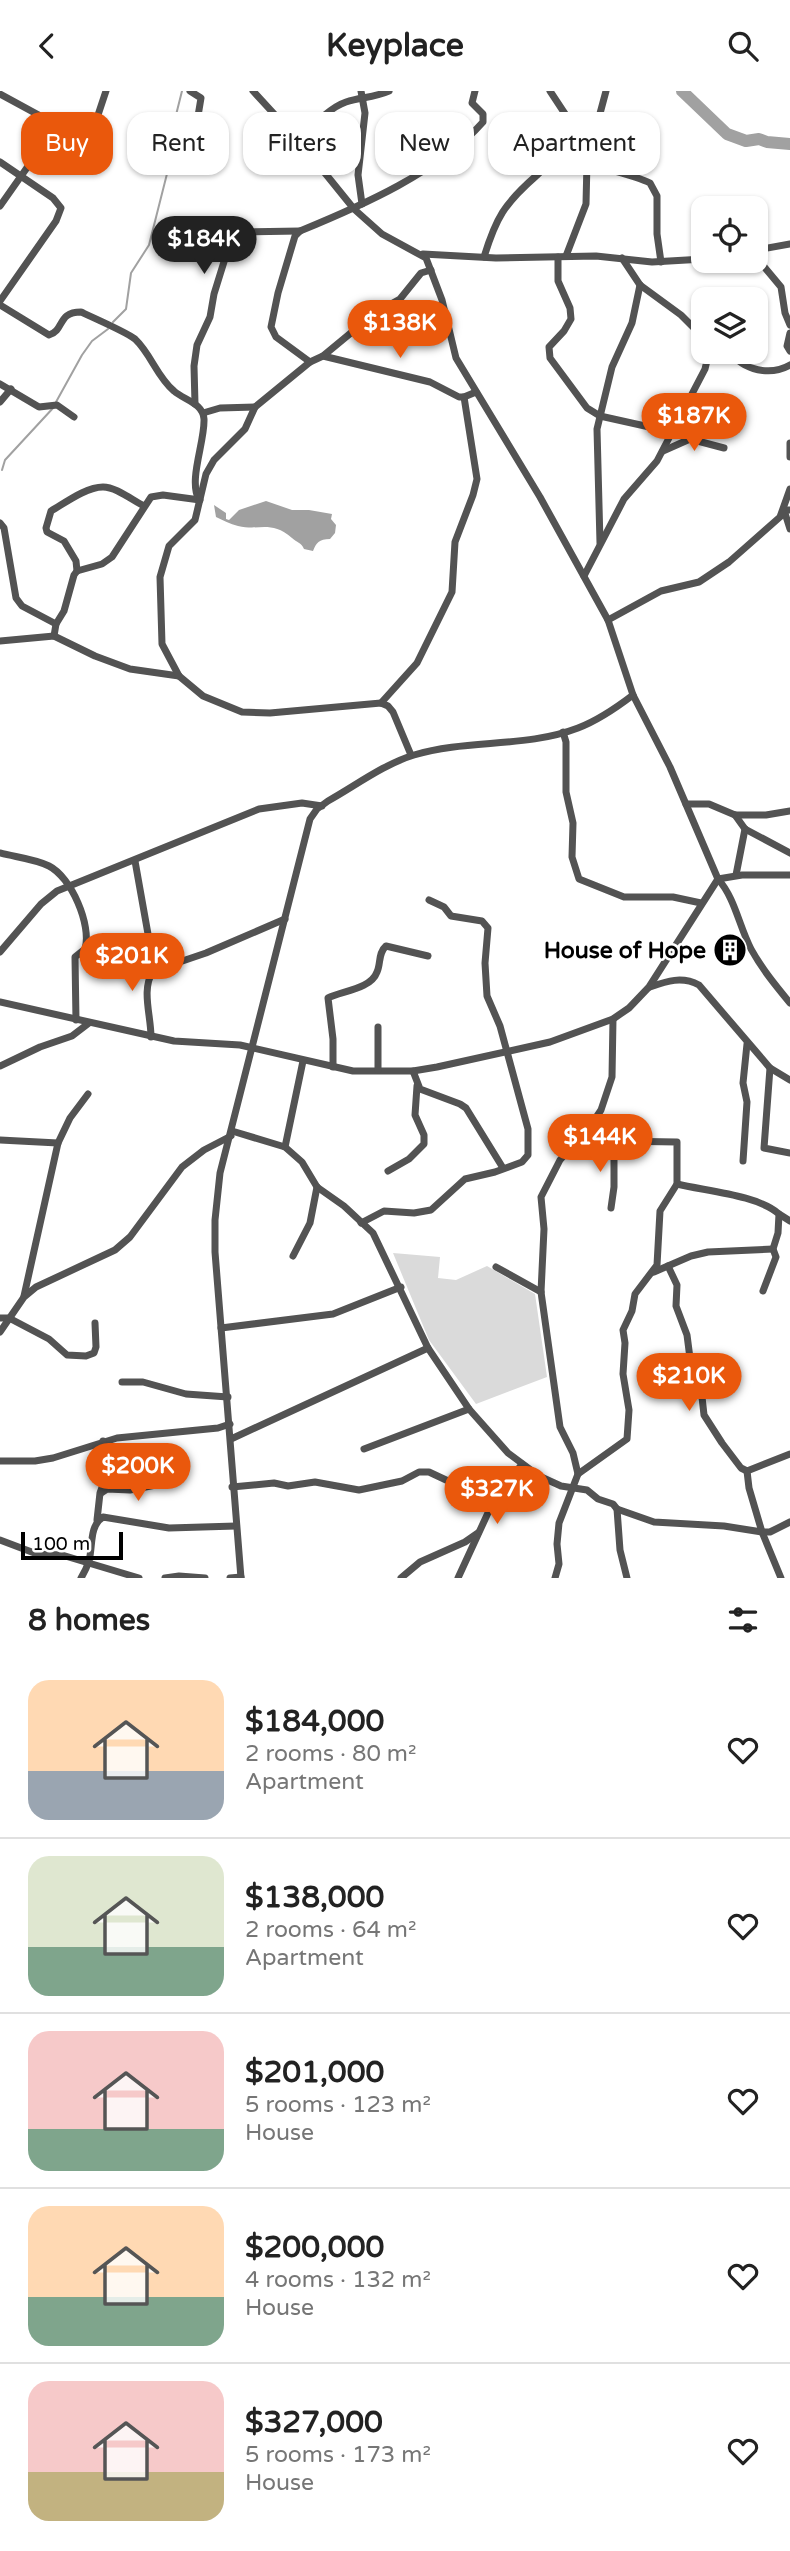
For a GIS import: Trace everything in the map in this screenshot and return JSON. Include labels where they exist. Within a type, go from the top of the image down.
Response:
[{"type":"street","points":[[99,112],[106,91]]},
{"type":"street","points":[[190,91],[201,97],[199,112]]},
{"type":"street","points":[[253,91],[272,112]]},
{"type":"street","points":[[332,112],[362,95],[389,91]]},
{"type":"street","points":[[195,404],[194,366],[197,345],[210,317],[214,294],[232,236],[239,232],[300,230],[354,209],[446,156],[483,122],[484,117],[472,103],[475,91]]},
{"type":"street","points":[[551,91],[564,112]]},
{"type":"street","points":[[600,112],[606,91]]},
{"type":"street","points":[[0,94],[33,112]]},
{"type":"street","points":[[362,95],[365,126],[358,175],[362,204]]},
{"type":"street","points":[[0,162],[53,198],[60,205],[61,211],[0,303],[49,335],[55,333],[64,317],[81,312],[137,340],[163,381],[203,413],[204,431],[196,491],[200,500]]},
{"type":"street","points":[[326,175],[354,209],[382,234],[422,254],[484,257],[562,256],[661,262],[691,260]]},
{"type":"street","points":[[484,257],[497,219],[506,206],[539,175]]},
{"type":"street","points":[[587,175],[586,204],[562,256],[558,281],[570,308],[571,319],[548,353],[587,408],[600,415],[672,432]]},
{"type":"street","points":[[628,175],[647,181],[654,188],[657,196],[657,234],[661,262]]},
{"type":"street","points":[[0,206],[23,176]]},
{"type":"street","points":[[300,230],[292,241],[271,317],[271,327],[276,337],[310,362]]},
{"type":"street","points":[[768,248],[790,244]]},
{"type":"street","points":[[422,254],[442,300],[456,358],[540,497],[608,620],[633,695],[718,879],[728,893],[751,948],[769,978],[790,1003]]},
{"type":"street","points":[[621,258],[640,285],[691,325]]},
{"type":"street","points":[[411,755],[393,712],[381,703],[270,713],[242,712],[203,696],[179,676],[162,644],[160,571],[169,546],[195,520],[206,474],[214,460],[245,429],[255,407],[375,313],[400,299],[421,273],[431,270]]},
{"type":"street","points":[[768,271],[781,287],[790,325]]},
{"type":"street","points":[[600,543],[597,429],[612,367],[632,323],[640,285]]},
{"type":"street","points":[[790,334],[790,351]]},
{"type":"street","points":[[323,356],[430,382],[451,394],[464,397],[476,392]]},
{"type":"street","points":[[584,576],[624,499],[657,461],[706,364]]},
{"type":"street","points":[[742,364],[749,368],[778,370],[790,365]]},
{"type":"street","points":[[0,384],[39,407],[56,406],[74,417]]},
{"type":"street","points":[[0,402],[10,389]]},
{"type":"street","points":[[381,703],[417,663],[452,593],[454,542],[477,478],[464,397]]},
{"type":"street","points":[[203,413],[220,408],[255,407]]},
{"type":"street","points":[[662,451],[690,439],[724,447]]},
{"type":"street","points":[[790,443],[790,457]]},
{"type":"street","points":[[54,636],[55,624],[64,611],[77,571],[76,561],[64,541],[47,532],[51,511],[79,495],[103,487],[144,506]]},
{"type":"street","points":[[790,489],[787,510],[790,529]]},
{"type":"street","points":[[77,571],[102,565],[112,557],[144,506],[156,495],[200,500]]},
{"type":"street","points":[[608,620],[661,591],[699,582],[754,542],[787,510]]},
{"type":"street","points":[[0,523],[4,528],[16,598],[30,612],[55,624]]},
{"type":"street","points":[[0,641],[54,636],[130,669],[179,676]]},
{"type":"street","points":[[230,1578],[241,1577],[215,1252],[220,1173],[313,814],[322,806],[411,755],[462,745],[563,732],[600,718],[633,695]]},
{"type":"street","points":[[563,732],[566,743],[566,792],[573,823],[572,857],[579,879],[624,897],[673,897],[701,903]]},
{"type":"street","points":[[0,952],[41,904],[57,891],[259,809],[302,803],[322,806]]},
{"type":"street","points":[[685,804],[709,804],[734,815],[766,815],[790,811]]},
{"type":"street","points":[[734,815],[745,829],[790,853]]},
{"type":"street","points":[[736,876],[745,829]]},
{"type":"street","points":[[0,853],[50,866],[69,886],[87,936],[85,949],[75,957],[76,1020]]},
{"type":"street","points":[[135,861],[153,962],[158,969]]},
{"type":"street","points":[[0,1002],[151,1037],[253,1047],[353,1071],[413,1071],[550,1042],[613,1019],[649,987],[718,879],[790,875]]},
{"type":"street","points":[[361,1223],[384,1211],[414,1213],[431,1210],[465,1179],[495,1173],[522,1162],[528,1155],[528,1129],[500,1026],[488,996],[485,963],[488,928],[486,923],[454,917],[444,907],[429,900]]},
{"type":"street","points":[[151,1037],[146,989],[150,977],[158,969],[206,953],[285,919]]},
{"type":"street","points":[[333,1067],[328,998],[373,980],[378,972],[381,950],[386,946],[428,956]]},
{"type":"street","points":[[649,987],[672,980],[692,981],[699,985],[747,1044],[770,1068],[790,1080]]},
{"type":"street","points":[[578,1474],[573,1453],[560,1427],[541,1292],[544,1229],[541,1197],[560,1160],[589,1128],[601,1110],[612,1077],[613,1019]]},
{"type":"street","points":[[0,1066],[40,1047],[72,1036],[89,1023]]},
{"type":"street","points":[[378,1027],[378,1070]]},
{"type":"street","points":[[743,1161],[747,1102],[743,1083],[747,1044]]},
{"type":"street","points":[[285,1147],[303,1061]]},
{"type":"street","points":[[770,1068],[764,1148],[790,1153]]},
{"type":"street","points":[[413,1071],[420,1089],[466,1108],[503,1168]]},
{"type":"street","points":[[388,1171],[409,1159],[424,1144],[424,1135],[415,1115],[417,1082]]},
{"type":"street","points":[[24,1297],[58,1143],[70,1118],[88,1094]]},
{"type":"street","points":[[555,1578],[559,1564],[557,1534],[564,1505],[578,1474],[627,1439],[629,1410],[623,1374],[623,1330],[632,1311],[635,1293],[657,1265],[660,1251],[660,1211],[677,1184],[677,1142],[614,1141],[589,1128]]},
{"type":"street","points":[[0,1332],[4,1318],[24,1297],[48,1281],[115,1250],[130,1237],[182,1167],[231,1133],[285,1147],[302,1162],[317,1187],[373,1233],[401,1287],[428,1349],[469,1409],[488,1431],[522,1464],[539,1476],[561,1486],[587,1490],[617,1509],[654,1522],[724,1526],[762,1532],[770,1532],[790,1522]]},
{"type":"street","points":[[0,1140],[58,1143]]},
{"type":"street","points":[[611,1208],[614,1141]]},
{"type":"street","points":[[677,1184],[756,1202],[772,1208],[790,1221]]},
{"type":"street","points":[[293,1256],[310,1223],[317,1187]]},
{"type":"street","points":[[764,1291],[776,1257],[773,1249],[778,1233],[779,1214]]},
{"type":"street","points":[[653,1272],[708,1252],[773,1249]]},
{"type":"street","points":[[668,1266],[677,1285],[676,1305],[687,1335],[691,1366],[701,1388],[705,1415],[722,1443],[741,1468],[747,1471],[790,1454]]},
{"type":"street","points":[[496,1267],[541,1292]]},
{"type":"street","points":[[221,1328],[332,1314],[401,1287]]},
{"type":"street","points":[[4,1318],[49,1339],[67,1355],[86,1356],[94,1353],[95,1323]]},
{"type":"street","points":[[231,1439],[428,1349]]},
{"type":"street","points":[[122,1382],[143,1383],[186,1394],[228,1397]]},
{"type":"street","points":[[364,1449],[469,1409]]},
{"type":"street","points":[[0,1461],[53,1458],[103,1441],[218,1428],[230,1424]]},
{"type":"street","points":[[81,1578],[89,1563],[104,1482],[103,1441]]},
{"type":"street","points":[[457,1578],[493,1502],[522,1464]]},
{"type":"street","points":[[747,1471],[749,1488],[762,1532],[781,1578]]},
{"type":"street","points":[[232,1487],[274,1483],[288,1486],[315,1482],[345,1490],[359,1490],[402,1481],[419,1472],[429,1472],[493,1502]]},
{"type":"street","points":[[100,1493],[107,1489],[130,1490],[166,1483]]},
{"type":"street","points":[[617,1509],[620,1550],[627,1578]]},
{"type":"street","points":[[97,1520],[110,1517],[129,1523],[169,1528],[236,1526]]},
{"type":"street","points":[[401,1578],[420,1562],[466,1542],[478,1532]]},
{"type":"street","points":[[0,1539],[37,1554],[62,1555],[139,1578]]},
{"type":"street","points":[[165,1578],[205,1578]]},
{"type":"shaded area","points":[[266,501],[292,510],[332,514],[331,519],[336,525],[335,533],[330,539],[319,542],[313,551],[304,549],[278,529],[238,526],[216,517],[214,505],[226,513],[226,519],[229,520],[239,510]]},
{"type":"shaded area","points":[[393,1253],[440,1257],[438,1278],[456,1280],[487,1266],[535,1294],[547,1377],[476,1404],[429,1340]]},
{"type":"waterway","points":[[113,322],[126,309],[131,273],[149,245],[172,154],[170,139],[182,91]]},
{"type":"waterway","points":[[682,91],[727,134],[746,141],[759,139],[790,144]]},
{"type":"waterway","points":[[56,402],[82,355],[92,341],[108,329]]},
{"type":"waterway","points":[[2,470],[5,460],[54,407]]},
{"type":"place","name":"House of Hope","points":[[730,950]]}]
